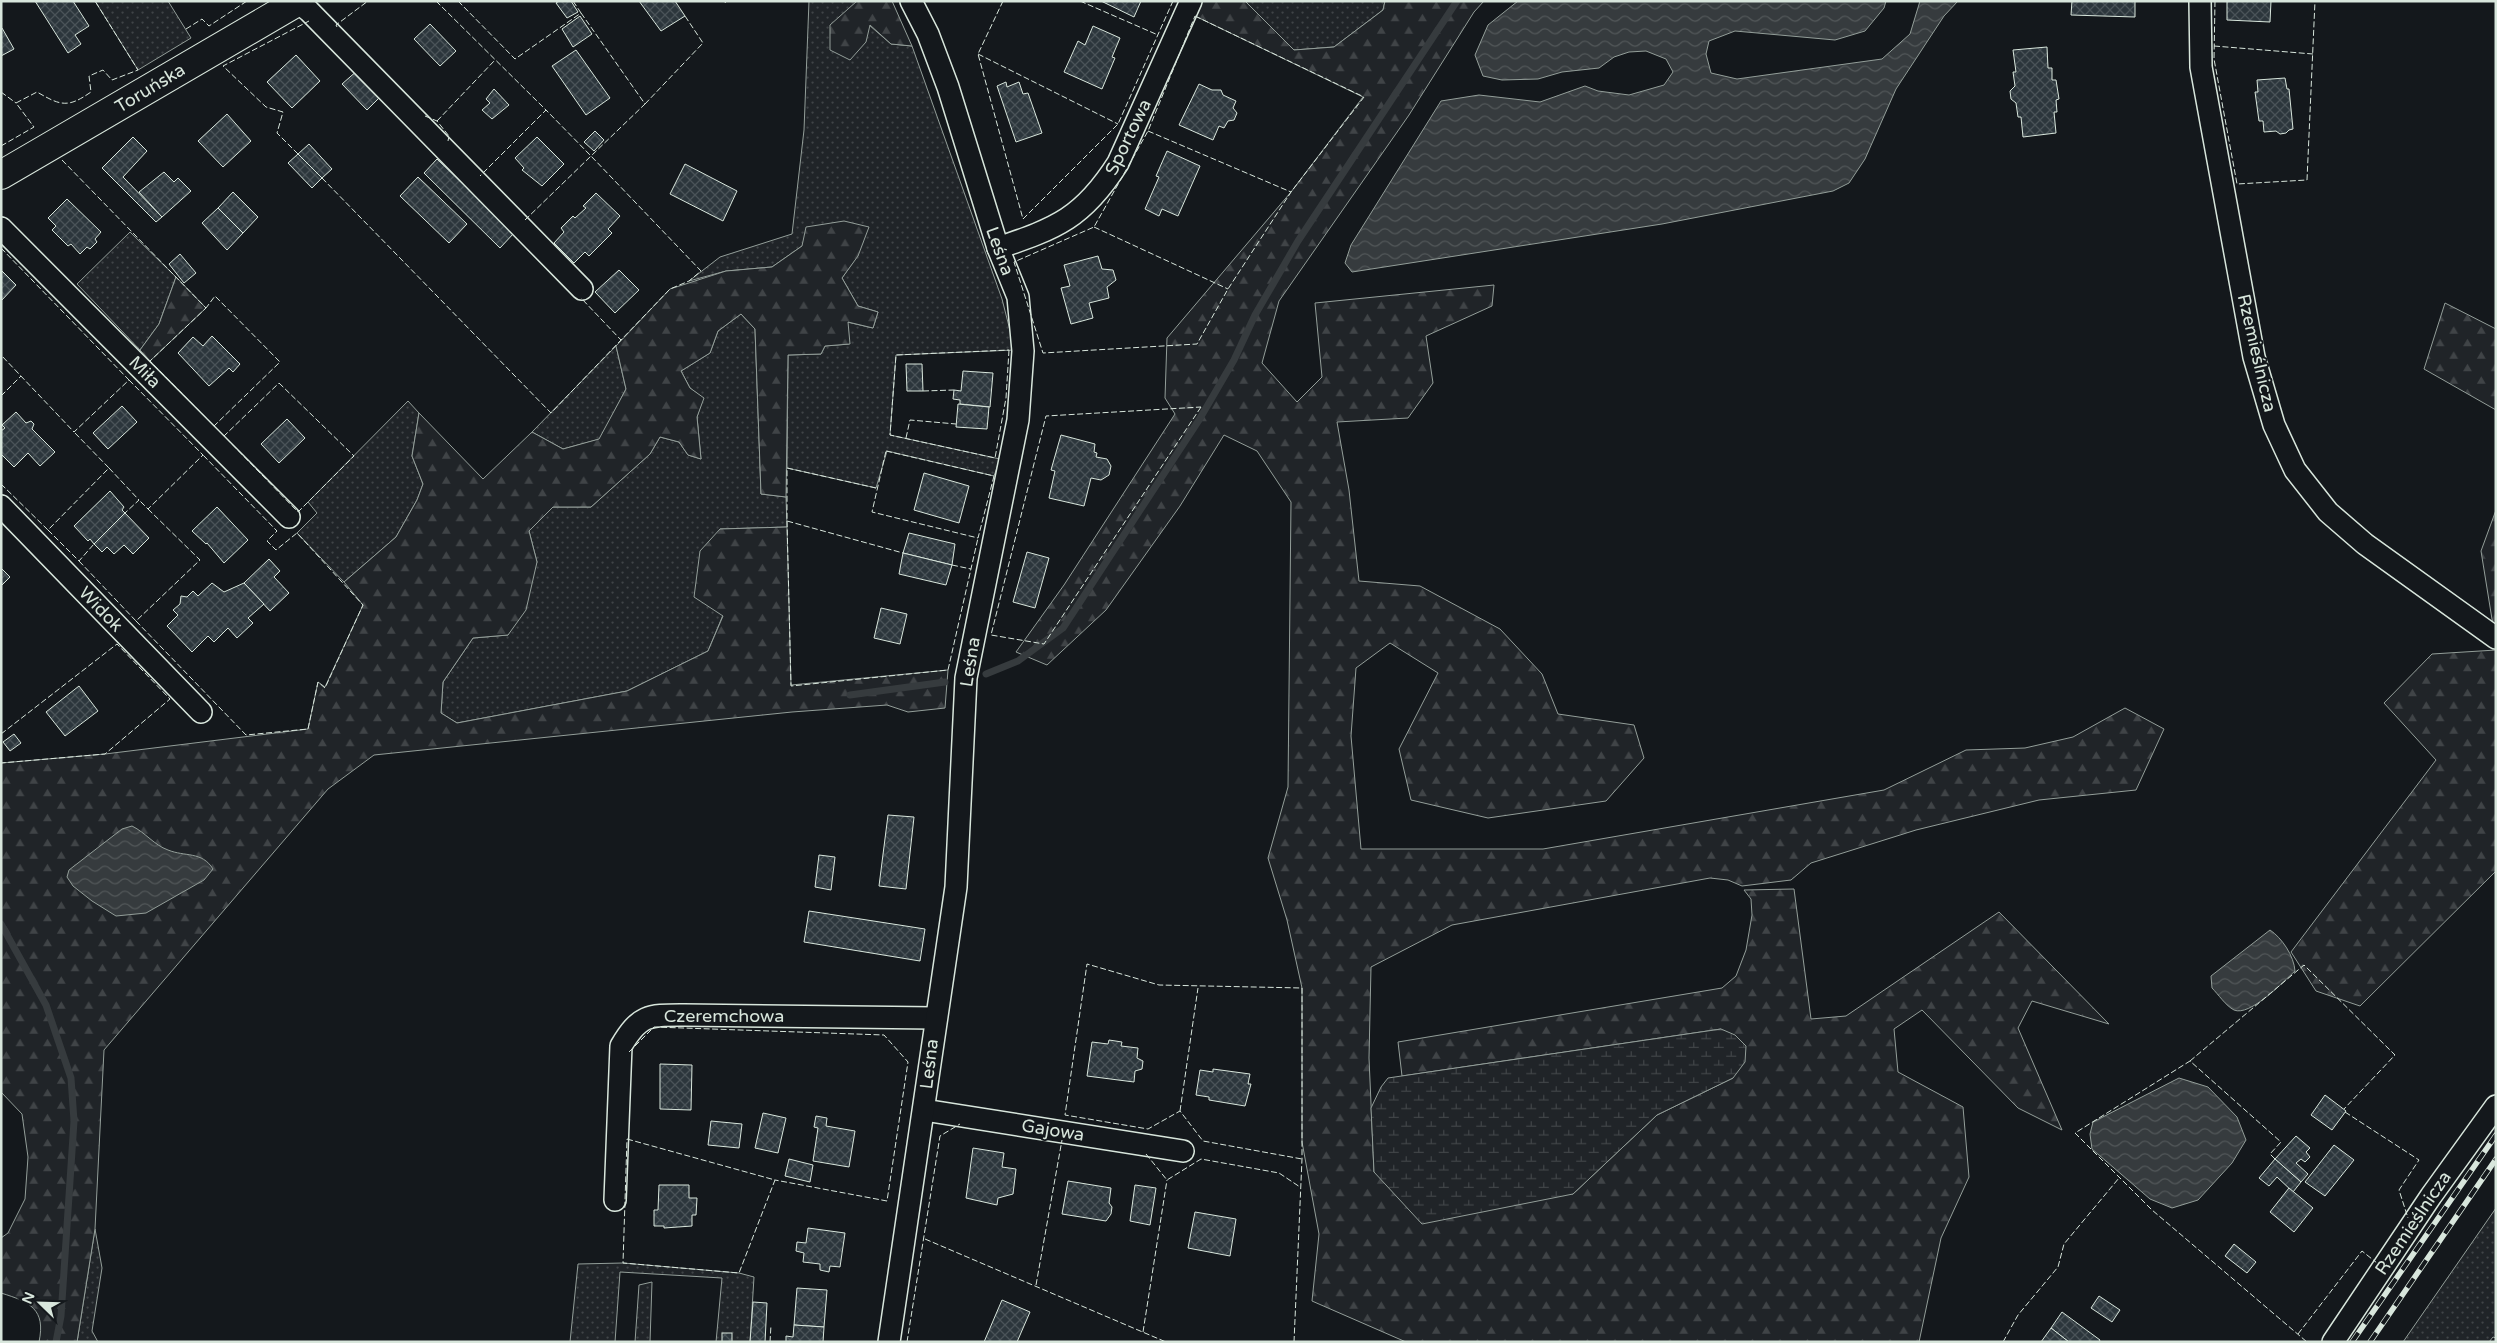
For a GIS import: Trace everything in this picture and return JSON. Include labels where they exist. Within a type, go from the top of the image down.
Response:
[{"type":"main road","name":"Toruńska","points":[[1,175],[298,2]]},
{"type":"street","name":"Leśna","points":[[889,1342],[924,1110],[935,1018],[956,887],[966,678],[1018,420],[1023,351],[1018,297],[998,248],[948,87],[928,34],[911,1]]},
{"type":"street","name":"Sportowa","points":[[998,248],[1054,228],[1081,210],[1103,187],[1118,163],[1191,1]]},
{"type":"street","name":"Rzemieślnicza","points":[[2200,1],[2201,67],[2254,357],[2274,425],[2295,470],[2328,512],[2365,544],[2496,638]]},
{"type":"street","points":[[298,2],[309,11],[582,290]]},
{"type":"street","name":"Miła","points":[[1,228],[289,517]]},
{"type":"street","name":"Widok","points":[[1,506],[201,712]]},
{"type":"street","name":"Czeremchowa","points":[[615,1200],[621,1046],[630,1031],[647,1017],[935,1018]]},
{"type":"street","name":"Rzemieślnicza","points":[[2332,1342],[2431,1196],[2496,1106]]},
{"type":"street","name":"Gajowa","points":[[924,1110],[1183,1152]]},
{"type":"green space","points":[[95,1],[168,1],[191,38],[138,70]]},
{"type":"green space","points":[[809,1],[857,1],[869,25],[891,44],[912,46],[1002,299],[1015,350],[896,355],[890,435],[1000,459],[994,476],[887,451],[876,488],[787,468],[788,355],[821,354],[825,346],[849,344],[847,322],[873,328],[878,312],[858,306],[842,278],[858,255],[802,246],[772,267],[726,271],[689,281],[720,257],[792,234],[804,130]]},
{"type":"green space","points":[[857,1],[892,1],[912,46],[891,44],[870,25],[866,42],[850,60],[830,50],[830,25]]},
{"type":"green space","points":[[1202,1],[1245,1],[1294,50],[1334,47],[1383,10],[1385,1],[1484,1],[1474,12],[1409,115],[1279,301],[1262,363],[1297,402],[1322,377],[1315,303],[1494,285],[1492,306],[1426,336],[1433,383],[1408,418],[1337,422],[1349,490],[1359,581],[1420,586],[1500,629],[1542,674],[1558,714],[1634,725],[1644,758],[1606,801],[1488,818],[1411,800],[1399,749],[1438,673],[1390,643],[1356,668],[1351,736],[1361,849],[1543,849],[1884,790],[1966,750],[2025,748],[2073,737],[2125,708],[2164,729],[2136,790],[2039,800],[1916,830],[1811,863],[1791,880],[1742,886],[1728,880],[1710,878],[1452,925],[1371,967],[1369,1058],[1374,1172],[1573,1194],[1657,1115],[1733,1078],[1721,1029],[1402,1076],[1398,1042],[1722,988],[1736,976],[1746,950],[1752,915],[1751,899],[1744,890],[1794,889],[1811,1019],[1846,1016],[1999,912],[2109,1024],[2032,1001],[2018,1028],[2062,1130],[2018,1108],[1922,1010],[1894,1029],[1898,1072],[1963,1107],[1969,1177],[1941,1238],[1919,1342],[1406,1342],[1312,1301],[1319,1234],[1302,1142],[1302,988],[1287,920],[1268,858],[1288,787],[1291,502],[1257,451],[1224,435],[1180,506],[1106,610],[1047,665],[1016,652],[1064,585],[1175,414],[1165,398],[1167,338],[1291,192],[1363,97],[1195,16]]},
{"type":"green space","points":[[1245,1],[1385,1],[1383,10],[1334,47],[1294,50]]},
{"type":"green space","points":[[844,221],[869,227],[858,256],[842,278],[858,306],[878,312],[873,328],[848,322],[850,344],[825,346],[821,354],[788,355],[786,497],[761,494],[755,329],[741,314],[718,331],[710,353],[681,371],[690,388],[704,398],[697,417],[701,459],[688,455],[679,442],[660,437],[650,454],[591,507],[553,507],[529,531],[537,562],[526,610],[508,635],[473,638],[443,682],[441,713],[457,723],[627,691],[708,651],[723,616],[694,597],[700,551],[720,529],[787,527],[791,685],[948,670],[945,708],[908,712],[887,705],[792,712],[374,755],[328,789],[104,1050],[95,1229],[77,1342],[39,1342],[40,1322],[34,1308],[1,1293],[1,1238],[8,1233],[25,1199],[28,1157],[22,1114],[1,1092],[1,763],[105,754],[308,729],[318,682],[325,687],[363,605],[344,582],[396,537],[417,500],[423,484],[412,456],[419,413],[483,479],[532,432],[563,449],[599,439],[626,389],[616,346],[670,289],[726,271],[772,267],[802,246],[806,227]]},
{"type":"green space","points":[[130,232],[176,277],[159,324],[140,350],[77,284]]},
{"type":"green space","points":[[176,277],[206,308],[150,361],[140,350],[159,324]]},
{"type":"green space","points":[[2445,303],[2496,329],[2496,410],[2424,369]]},
{"type":"green space","points":[[741,314],[755,329],[761,494],[786,497],[787,527],[720,529],[723,615],[708,651],[627,691],[457,723],[441,713],[443,682],[473,638],[508,635],[537,562],[529,531],[553,507],[591,507],[650,454],[660,437],[679,442],[688,455],[701,459],[697,417],[703,398],[690,388],[681,371],[710,353],[718,331]]},
{"type":"green space","points":[[616,346],[626,389],[600,439],[563,449],[532,432]]},
{"type":"green space","points":[[408,401],[419,413],[412,456],[423,484],[417,500],[396,537],[344,582],[297,533],[317,513],[308,502]]},
{"type":"green space","points":[[2496,510],[2496,644],[2481,551]]},
{"type":"green space","points":[[2496,650],[2496,871],[2360,1006],[2316,991],[2291,952],[2436,760],[2384,703],[2432,654]]},
{"type":"green space","points":[[1721,1029],[1735,1035],[1746,1046],[1745,1062],[1733,1078],[1657,1115],[1573,1194],[1422,1224],[1374,1172],[1371,1108],[1381,1087],[1388,1078]]},
{"type":"green space","points":[[2496,1208],[2496,1338],[2493,1337],[2489,1342],[2403,1342]]},
{"type":"green space","points":[[95,1229],[102,1268],[92,1331],[98,1342],[77,1342]]},
{"type":"green space","points":[[623,1263],[739,1273],[754,1277],[750,1342],[716,1342],[722,1278],[620,1272],[615,1342],[570,1342],[578,1264]]},
{"type":"green space","points":[[652,1282],[650,1342],[635,1342],[639,1285]]},
{"type":"water","points":[[1518,1],[1886,1],[1884,8],[1865,31],[1835,40],[1735,31],[1709,41],[1706,54],[1711,73],[1737,79],[1882,59],[1910,34],[1920,1],[1958,1],[1944,16],[1896,89],[1865,159],[1849,183],[1833,191],[1662,224],[1352,272],[1345,263],[1351,245],[1441,101],[1479,95],[1540,102],[1585,86],[1598,91],[1629,95],[1664,85],[1673,72],[1666,59],[1646,51],[1629,52],[1614,57],[1599,68],[1562,72],[1538,79],[1502,80],[1483,76],[1475,55],[1488,25]]},
{"type":"water","points":[[132,826],[163,848],[204,859],[213,869],[204,880],[146,913],[116,916],[73,886],[67,877],[69,870],[122,829]]},
{"type":"water","points":[[2270,930],[2287,948],[2295,971],[2275,990],[2257,1003],[2241,1011],[2234,1010],[2212,988],[2211,976]]},
{"type":"water","points":[[2179,1078],[2208,1087],[2237,1117],[2246,1140],[2232,1163],[2198,1200],[2172,1208],[2150,1199],[2092,1149],[2090,1134],[2093,1122]]},
{"type":"building","points":[[35,1],[73,1],[89,26],[75,35],[81,44],[68,53]]},
{"type":"building","points":[[559,1],[571,1],[578,12],[567,18],[556,3]]},
{"type":"building","points":[[639,1],[675,1],[685,16],[661,31]]},
{"type":"building","points":[[1101,1],[1141,1],[1134,17]]},
{"type":"building","points":[[2072,1],[2135,1],[2135,17],[2071,15]]},
{"type":"building","points":[[2227,1],[2271,1],[2270,22],[2227,20]]},
{"type":"building","points":[[580,16],[592,34],[573,47],[562,29]]},
{"type":"building","points":[[430,24],[456,51],[440,66],[414,39]]},
{"type":"building","points":[[1093,26],[1120,38],[1112,57],[1115,58],[1102,89],[1064,72],[1078,41],[1085,45]]},
{"type":"building","points":[[1,29],[14,49],[1,56]]},
{"type":"building","points":[[2047,47],[2048,68],[2052,68],[2052,80],[2056,80],[2059,99],[2056,100],[2057,112],[2054,112],[2056,133],[2023,137],[2021,117],[2018,117],[2016,103],[2011,99],[2010,91],[2015,86],[2013,72],[2016,72],[2013,50]]},
{"type":"building","points":[[576,50],[610,98],[586,115],[552,66]]},
{"type":"building","points":[[296,55],[320,81],[292,108],[267,82]]},
{"type":"building","points":[[358,70],[382,95],[367,110],[342,84]]},
{"type":"building","points":[[2285,78],[2287,89],[2289,89],[2293,129],[2280,134],[2276,131],[2264,132],[2263,121],[2259,121],[2255,92],[2258,92],[2257,80]]},
{"type":"building","points":[[1006,82],[1007,87],[1019,82],[1023,94],[1028,93],[1042,133],[1016,142],[997,86]]},
{"type":"building","points":[[1199,84],[1212,90],[1221,90],[1223,95],[1236,101],[1233,108],[1237,113],[1234,120],[1228,121],[1224,128],[1219,126],[1213,140],[1179,125]]},
{"type":"building","points":[[494,89],[509,105],[492,119],[482,110],[490,103],[486,99]]},
{"type":"building","points":[[227,114],[251,141],[223,167],[198,141]]},
{"type":"building","points":[[595,131],[604,140],[594,151],[584,142]]},
{"type":"building","points":[[133,137],[147,151],[123,177],[162,217],[156,222],[102,168]]},
{"type":"building","points":[[537,137],[564,164],[542,186],[522,170],[524,168],[515,158]]},
{"type":"building","points":[[309,144],[332,169],[322,178],[298,154]]},
{"type":"building","points":[[1167,151],[1200,166],[1178,216],[1162,209],[1159,216],[1145,209],[1159,177],[1156,176]]},
{"type":"building","points":[[298,154],[322,178],[312,188],[288,163]]},
{"type":"building","points":[[437,159],[514,233],[500,248],[424,173]]},
{"type":"building","points":[[685,164],[737,191],[723,221],[670,194]]},
{"type":"building","points":[[164,172],[174,182],[178,178],[191,191],[162,217],[139,192]]},
{"type":"building","points":[[418,177],[467,224],[449,243],[400,196]]},
{"type":"building","points":[[233,192],[258,217],[243,233],[218,208]]},
{"type":"building","points":[[596,193],[620,216],[608,229],[612,233],[589,256],[585,252],[574,263],[554,243],[564,232],[561,228],[573,216],[575,218],[586,208],[583,206]]},
{"type":"building","points":[[67,199],[101,232],[95,239],[97,242],[90,249],[87,247],[80,254],[71,244],[68,246],[52,230],[56,226],[48,218]]},
{"type":"building","points":[[218,208],[243,233],[227,250],[202,223]]},
{"type":"building","points":[[180,254],[196,273],[184,283],[169,264]]},
{"type":"building","points":[[1098,256],[1102,269],[1113,270],[1116,280],[1107,287],[1109,298],[1089,303],[1093,318],[1071,324],[1061,288],[1070,286],[1064,265]]},
{"type":"building","points":[[1,270],[16,285],[1,301]]},
{"type":"building","points":[[619,270],[639,290],[615,313],[595,292]]},
{"type":"building","points":[[212,336],[240,364],[233,372],[229,368],[209,386],[178,353],[193,337],[203,346]]},
{"type":"building","points":[[906,364],[922,364],[923,391],[907,391]]},
{"type":"building","points":[[963,371],[993,373],[990,407],[960,404],[960,400],[953,399],[954,390],[961,391]]},
{"type":"building","points":[[958,404],[989,407],[987,429],[956,427]]},
{"type":"building","points":[[122,406],[137,422],[108,449],[93,433]]},
{"type":"building","points":[[16,412],[26,423],[31,421],[34,424],[32,429],[55,452],[40,466],[28,453],[14,467],[1,454],[1,431],[5,428],[2,425]]},
{"type":"building","points":[[287,419],[305,438],[279,463],[261,444]]},
{"type":"building","points":[[1061,435],[1095,444],[1094,452],[1097,453],[1096,457],[1107,459],[1111,466],[1109,475],[1101,480],[1091,478],[1084,506],[1049,498],[1055,471],[1051,470]]},
{"type":"building","points":[[924,473],[969,486],[959,523],[914,510]]},
{"type":"building","points":[[110,491],[124,507],[122,510],[125,513],[94,544],[90,539],[88,541],[74,526]]},
{"type":"building","points":[[217,507],[248,540],[224,563],[207,543],[192,531]]},
{"type":"building","points":[[125,513],[149,538],[133,554],[124,545],[114,554],[107,547],[102,552],[94,544]]},
{"type":"building","points":[[909,533],[955,544],[952,565],[903,553]]},
{"type":"building","points":[[1027,552],[1049,558],[1035,608],[1013,602]]},
{"type":"building","points":[[903,553],[952,565],[946,585],[899,574]]},
{"type":"building","points":[[269,559],[280,571],[274,577],[289,593],[270,611],[244,583]]},
{"type":"building","points":[[1,568],[10,577],[1,586]]},
{"type":"building","points":[[212,583],[224,592],[244,583],[264,604],[248,618],[253,623],[237,638],[228,628],[214,642],[208,636],[192,652],[167,626],[178,615],[173,610],[180,604],[181,596],[187,597],[193,591],[198,596]]},
{"type":"building","points":[[881,608],[907,614],[900,644],[874,638]]},
{"type":"building","points":[[79,686],[98,711],[65,736],[46,712]]},
{"type":"building","points":[[14,734],[21,743],[10,751],[3,742]]},
{"type":"building","points":[[888,815],[914,817],[906,889],[879,886]]},
{"type":"building","points":[[819,855],[835,857],[831,890],[815,887]]},
{"type":"building","points":[[809,911],[925,929],[920,961],[804,942]]},
{"type":"building","points":[[1109,1040],[1122,1042],[1121,1046],[1138,1048],[1137,1058],[1143,1061],[1142,1069],[1135,1071],[1134,1082],[1087,1076],[1092,1042],[1108,1044]]},
{"type":"building","points":[[660,1064],[692,1065],[691,1110],[660,1109]]},
{"type":"building","points":[[1213,1069],[1250,1074],[1248,1084],[1251,1084],[1245,1106],[1209,1100],[1209,1097],[1196,1095],[1200,1070],[1213,1072]]},
{"type":"building","points":[[2325,1095],[2346,1111],[2332,1130],[2311,1115]]},
{"type":"building","points":[[763,1113],[786,1118],[778,1153],[755,1148]]},
{"type":"building","points":[[816,1116],[827,1118],[826,1126],[855,1131],[849,1167],[813,1161],[818,1128],[814,1127]]},
{"type":"building","points":[[711,1121],[742,1124],[739,1148],[708,1145]]},
{"type":"building","points":[[2296,1136],[2310,1148],[2306,1152],[2310,1157],[2305,1162],[2301,1159],[2296,1163],[2308,1174],[2301,1182],[2275,1159]]},
{"type":"building","points":[[2334,1145],[2354,1160],[2325,1196],[2305,1182]]},
{"type":"building","points":[[973,1148],[1004,1153],[1002,1167],[1016,1169],[1013,1194],[998,1198],[997,1205],[966,1198]]},
{"type":"building","points":[[789,1159],[813,1165],[810,1182],[785,1176]]},
{"type":"building","points":[[2275,1159],[2301,1182],[2293,1192],[2277,1177],[2269,1186],[2259,1178]]},
{"type":"building","points":[[1068,1181],[1111,1188],[1109,1203],[1112,1207],[1111,1214],[1106,1221],[1062,1214]]},
{"type":"building","points":[[659,1185],[689,1185],[689,1198],[697,1198],[696,1215],[692,1215],[692,1226],[664,1228],[664,1226],[654,1226],[654,1210],[658,1210]]},
{"type":"building","points":[[1135,1185],[1156,1188],[1150,1225],[1130,1221]]},
{"type":"building","points":[[2289,1188],[2313,1208],[2294,1232],[2270,1212]]},
{"type":"building","points":[[1195,1212],[1236,1219],[1230,1256],[1188,1248]]},
{"type":"building","points":[[808,1228],[845,1233],[840,1267],[830,1266],[829,1272],[820,1270],[820,1264],[803,1262],[804,1253],[796,1251],[797,1242],[806,1243]]},
{"type":"building","points":[[2234,1244],[2256,1262],[2247,1273],[2225,1256]]},
{"type":"building","points":[[797,1288],[827,1290],[824,1327],[794,1325]]},
{"type":"building","points":[[2099,1296],[2120,1310],[2112,1322],[2091,1308]]},
{"type":"building","points":[[1002,1300],[1030,1312],[1017,1342],[984,1342]]},
{"type":"building","points":[[753,1302],[767,1303],[765,1342],[750,1342]]},
{"type":"building","points":[[2062,1312],[2100,1340],[2099,1342],[2069,1342],[2051,1328]]},
{"type":"building","points":[[794,1325],[824,1327],[823,1342],[786,1342],[786,1336],[793,1337]]},
{"type":"building","points":[[2051,1328],[2069,1342],[2041,1342]]},
{"type":"building","points":[[722,1333],[732,1333],[732,1342],[722,1342]]},
{"type":"waterway","points":[[986,674],[1018,661],[1063,628],[1199,420],[1234,360],[1255,315],[1298,241],[1457,1]]},
{"type":"waterway","points":[[850,695],[945,682]]},
{"type":"waterway","points":[[1,924],[46,1005],[71,1078],[74,1121],[61,1316],[56,1342]]},
{"type":"railway","points":[[2352,1342],[2496,1135]]},
{"type":"railway","points":[[2370,1342],[2496,1159]]},
{"type":"fence","points":[[1,146],[34,127],[16,103],[37,92],[52,100],[70,103],[91,92],[89,76],[103,70],[112,80],[138,70],[95,1]]},
{"type":"fence","points":[[186,29],[202,19],[209,26],[247,1]]},
{"type":"fence","points":[[337,27],[336,25],[368,1]]},
{"type":"fence","points":[[436,1],[546,110],[480,176]]},
{"type":"fence","points":[[458,1],[515,59],[581,13],[573,1]]},
{"type":"fence","points":[[1003,1],[978,54],[1023,219],[1118,124],[1173,1]]},
{"type":"fence","points":[[1080,1],[1158,35]]},
{"type":"fence","points":[[2215,1],[2214,59],[2237,184],[2307,180],[2315,1]]},
{"type":"fence","points":[[581,13],[645,104],[591,156],[701,271],[689,281],[670,289],[621,340],[581,298]]},
{"type":"fence","points":[[645,104],[703,43],[685,16]]},
{"type":"fence","points":[[1195,16],[1364,97],[1291,192],[1228,289],[1197,344],[1043,353],[1014,262],[1094,227],[1148,131],[1195,16]]},
{"type":"fence","points":[[298,154],[277,133],[283,112],[266,107],[223,66],[309,21]]},
{"type":"fence","points":[[2214,46],[2313,54]]},
{"type":"fence","points":[[978,54],[1118,124]]},
{"type":"fence","points":[[437,121],[495,60]]},
{"type":"fence","points":[[1,92],[16,103]]},
{"type":"fence","points":[[525,220],[591,156],[546,110]]},
{"type":"fence","points":[[425,116],[437,121],[449,136],[448,141]]},
{"type":"fence","points":[[1148,131],[1291,192]]},
{"type":"fence","points":[[62,160],[206,308],[150,361],[214,426],[280,362],[215,296],[206,308]]},
{"type":"fence","points":[[322,178],[551,413],[621,340]]},
{"type":"fence","points":[[1094,227],[1228,289]]},
{"type":"fence","points":[[1,248],[129,380],[74,432],[1,355]]},
{"type":"fence","points":[[1009,350],[1006,398],[995,458],[890,435],[896,355],[1009,350]]},
{"type":"fence","points":[[1,396],[21,376]]},
{"type":"fence","points":[[129,380],[203,455],[148,509],[139,500]]},
{"type":"fence","points":[[279,383],[354,456],[298,512],[224,436],[279,383]]},
{"type":"fence","points":[[923,391],[954,390]]},
{"type":"fence","points":[[1201,407],[1044,644],[991,635],[1046,416],[1201,407]]},
{"type":"fence","points":[[906,438],[910,420],[956,424]]},
{"type":"fence","points":[[1,484],[48,530],[109,468],[74,432]]},
{"type":"fence","points":[[886,451],[994,476],[978,538],[872,512],[886,451]]},
{"type":"fence","points":[[136,621],[246,735],[308,729],[318,682],[325,688],[363,605],[297,533],[276,550],[267,541],[277,531],[203,455]]},
{"type":"fence","points":[[109,468],[139,500],[125,513]]},
{"type":"fence","points":[[876,488],[787,468],[787,521],[903,553]]},
{"type":"fence","points":[[79,561],[136,621],[200,560],[148,509]]},
{"type":"fence","points":[[787,521],[791,686],[948,670],[978,538]]},
{"type":"fence","points":[[48,530],[79,561],[94,544]]},
{"type":"fence","points":[[952,565],[971,569]]},
{"type":"fence","points":[[1,734],[117,644],[170,699],[105,754],[1,763]]},
{"type":"fence","points":[[1294,1342],[1302,1159],[1302,988],[1159,985],[1087,964],[1065,1115],[1148,1129],[1180,1111],[1203,1141],[1302,1159]]},
{"type":"fence","points":[[2190,1061],[2304,965],[2395,1055],[2344,1109]]},
{"type":"fence","points":[[1180,1111],[1198,988]]},
{"type":"fence","points":[[629,1052],[654,1027],[884,1035],[908,1062],[887,1201],[775,1180]]},
{"type":"fence","points":[[2275,1159],[2270,1154],[2281,1142],[2190,1061],[2075,1133],[2152,1210],[2307,1342]]},
{"type":"fence","points":[[2345,1112],[2419,1160],[2399,1190],[2408,1218]]},
{"type":"fence","points":[[907,1342],[940,1136],[960,1124]]},
{"type":"fence","points":[[627,1139],[775,1180],[739,1273],[623,1263],[627,1139]]},
{"type":"fence","points":[[1036,1285],[1062,1140]]},
{"type":"fence","points":[[1146,1154],[1167,1180],[1201,1159],[1279,1173],[1300,1187]]},
{"type":"fence","points":[[2003,1342],[2018,1315],[2058,1267],[2064,1244],[2119,1178]]},
{"type":"fence","points":[[1143,1332],[1167,1180]]},
{"type":"fence","points":[[925,1239],[1166,1342]]},
{"type":"fence","points":[[2298,1334],[2362,1251],[2377,1263]]},
{"type":"fence","points":[[770,1342],[771,1325]]}]
